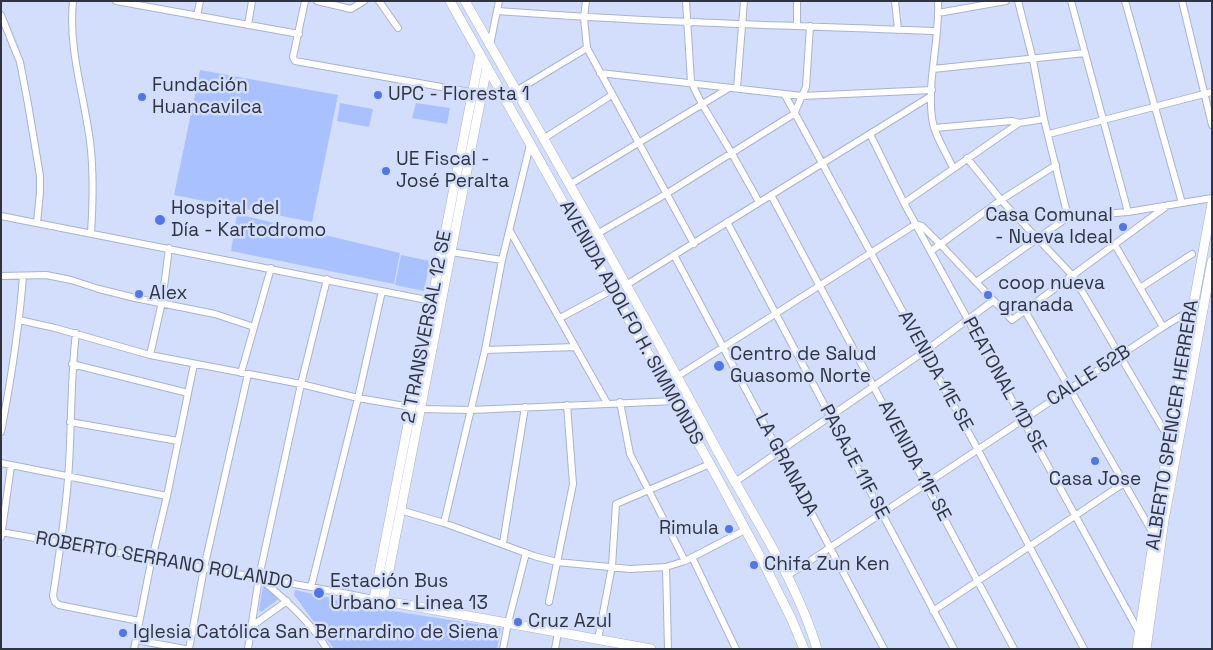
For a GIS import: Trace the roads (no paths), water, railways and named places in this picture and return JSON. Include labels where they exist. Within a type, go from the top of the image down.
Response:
[{"type":"street","points":[[73,1],[71,17],[72,36],[90,140],[93,171],[91,233]]},
{"type":"street","points":[[116,1],[149,4],[197,16],[300,34]]},
{"type":"street","points":[[197,16],[200,1]]},
{"type":"street","points":[[248,25],[252,1]]},
{"type":"street","points":[[305,1],[294,59],[477,93]]},
{"type":"street","points":[[317,1],[351,9],[364,1]]},
{"type":"street","points":[[379,1],[398,28]]},
{"type":"street","name":"AVENIDA ADOLFO H. SIMMONDS","points":[[450,1],[710,464],[779,593],[804,649]]},
{"type":"street","name":"AVENIDA ADOLFO H. SIMMONDS","points":[[465,1],[678,376],[787,576],[806,616],[817,649]]},
{"type":"street","points":[[490,45],[499,1]]},
{"type":"street","points":[[586,1],[584,18],[587,48],[694,244]]},
{"type":"street","points":[[686,1],[691,82],[759,202]]},
{"type":"street","points":[[736,88],[744,1]]},
{"type":"street","points":[[796,1],[798,25]]},
{"type":"street","points":[[895,1],[898,30]]},
{"type":"street","points":[[938,1],[931,93],[932,119],[952,168]]},
{"type":"street","points":[[938,13],[1006,1]]},
{"type":"street","points":[[1018,1],[1068,217]]},
{"type":"street","points":[[1071,1],[1128,212]]},
{"type":"street","points":[[1125,1],[1156,105],[1182,203]]},
{"type":"street","points":[[1182,1],[1212,125]]},
{"type":"street","points":[[497,11],[686,23],[798,25],[937,31]]},
{"type":"street","points":[[1,15],[20,62],[28,104],[40,176],[37,223]]},
{"type":"street","points":[[597,234],[666,194],[794,114],[806,87],[810,26]]},
{"type":"street","points":[[516,90],[587,48]]},
{"type":"street","points":[[933,69],[1033,60],[1085,53]]},
{"type":"street","name":"2 TRANSVERSAL 12 SE","points":[[378,600],[416,408],[451,252],[477,93],[480,54]]},
{"type":"street","name":"2 TRANSVERSAL 12 SE","points":[[378,600],[400,510],[432,301],[477,93],[487,67]]},
{"type":"street","points":[[600,73],[691,82],[785,95],[931,93]]},
{"type":"street","points":[[570,185],[729,88]]},
{"type":"street","points":[[1049,134],[1212,92]]},
{"type":"street","points":[[626,285],[870,134],[931,93]]},
{"type":"street","points":[[543,139],[612,95]]},
{"type":"street","name":"AVENIDA 11E SE","points":[[785,95],[1084,649]]},
{"type":"street","points":[[904,202],[1019,123],[1044,119]]},
{"type":"street","points":[[935,128],[1012,121],[1019,123]]},
{"type":"street","name":"PEATONAL 11D SE","points":[[870,134],[904,202],[1140,634]]},
{"type":"street","points":[[444,523],[485,350],[502,260],[530,145]]},
{"type":"street","points":[[966,158],[1001,200],[1073,276],[1169,439]]},
{"type":"street","points":[[931,251],[1001,200],[1056,165]]},
{"type":"street","name":"AVENIDA 11F SE","points":[[772,195],[1014,649]]},
{"type":"street","points":[[976,282],[1068,217],[1128,212],[1212,198]]},
{"type":"street","name":"ALBERTO SPENCER HERRERA","points":[[1138,649],[1169,439],[1212,203]]},
{"type":"street","points":[[678,376],[916,224],[922,226],[940,244],[1012,320],[1168,205]]},
{"type":"street","points":[[1,216],[432,301]]},
{"type":"street","name":"PASAJE 11F SE","points":[[727,222],[954,649]]},
{"type":"street","points":[[510,230],[607,403]]},
{"type":"street","points":[[1116,245],[1163,327]]},
{"type":"street","points":[[150,355],[162,302],[169,248]]},
{"type":"street","points":[[451,252],[502,260]]},
{"type":"street","points":[[1140,288],[1192,254]]},
{"type":"street","name":"LA GRANADA","points":[[674,255],[884,649]]},
{"type":"street","name":"ALBERTO SPENCER HERRERA","points":[[1146,649],[1164,520],[1212,261]]},
{"type":"street","points":[[189,649],[244,373],[270,268]]},
{"type":"street","points":[[1,276],[46,275],[71,280],[98,289],[215,314],[254,327]]},
{"type":"street","points":[[1,432],[13,368],[22,276]]},
{"type":"street","points":[[248,649],[259,577],[301,384],[327,279]]},
{"type":"street","points":[[560,318],[612,290]]},
{"type":"street","points":[[311,586],[358,398],[382,291]]},
{"type":"street","points":[[735,482],[969,320],[993,301]]},
{"type":"street","name":"CALLE 52B","points":[[787,576],[1191,310]]},
{"type":"street","points":[[1025,311],[1155,536]]},
{"type":"street","points":[[19,320],[150,355],[301,384],[358,398],[416,408],[470,410],[675,401]]},
{"type":"street","points":[[76,334],[72,364],[68,478],[62,542],[53,596],[54,602],[59,605],[139,621]]},
{"type":"street","points":[[485,350],[576,347]]},
{"type":"street","points":[[72,364],[188,393]]},
{"type":"street","points":[[134,649],[194,364]]},
{"type":"street","points":[[620,402],[630,454],[686,561]]},
{"type":"street","points":[[548,602],[573,484],[567,405]]},
{"type":"street","points":[[503,543],[525,408]]},
{"type":"street","points":[[70,422],[178,441]]},
{"type":"street","points":[[1,463],[68,478],[167,496]]},
{"type":"street","points":[[598,639],[612,566],[616,504],[710,464]]},
{"type":"street","points":[[1,537],[11,466]]},
{"type":"street","points":[[933,611],[1124,483]]},
{"type":"street","points":[[400,510],[503,543],[526,554],[557,562],[630,569],[666,567],[686,561],[745,530]]},
{"type":"street","name":"ROBERTO SERRANO ROLANDO","points":[[2,532],[311,586],[378,600],[651,649]]},
{"type":"street","points":[[504,649],[508,623],[526,554]]},
{"type":"street","points":[[692,557],[736,649]]},
{"type":"street","points":[[666,567],[668,649]]},
{"type":"street","points":[[259,577],[287,601],[311,627],[327,649]]},
{"type":"street","points":[[252,626],[287,601]]},
{"type":"street","points":[[555,649],[558,632]]},
{"type":"street","points":[[136,640],[185,649]]},
{"type":"place","name":"UPC - Floresta 1","points":[[378,95]]},
{"type":"place","name":"Fundación Huancavilca","points":[[142,97]]},
{"type":"place","name":"UE Fiscal - José Peralta","points":[[386,171]]},
{"type":"place","name":"Hospital del Día - Kartodromo","points":[[160,220]]},
{"type":"place","name":"Casa Comunal - Nueva Ideal","points":[[1123,227]]},
{"type":"place","name":"Alex","points":[[139,294]]},
{"type":"place","name":"coop nueva granada","points":[[988,295]]},
{"type":"place","name":"Centro de Salud Guasomo Norte","points":[[719,366]]},
{"type":"place","name":"Casa Jose","points":[[1095,461]]},
{"type":"place","name":"Rimula","points":[[729,529]]},
{"type":"place","name":"Chifa Zun Ken","points":[[754,565]]},
{"type":"place","name":"Estación Bus Urbano - Linea 13","points":[[319,593]]},
{"type":"place","name":"Cruz Azul","points":[[518,622]]},
{"type":"place","name":"Iglesia Católica San Bernardino de Siena","points":[[123,633]]}]
